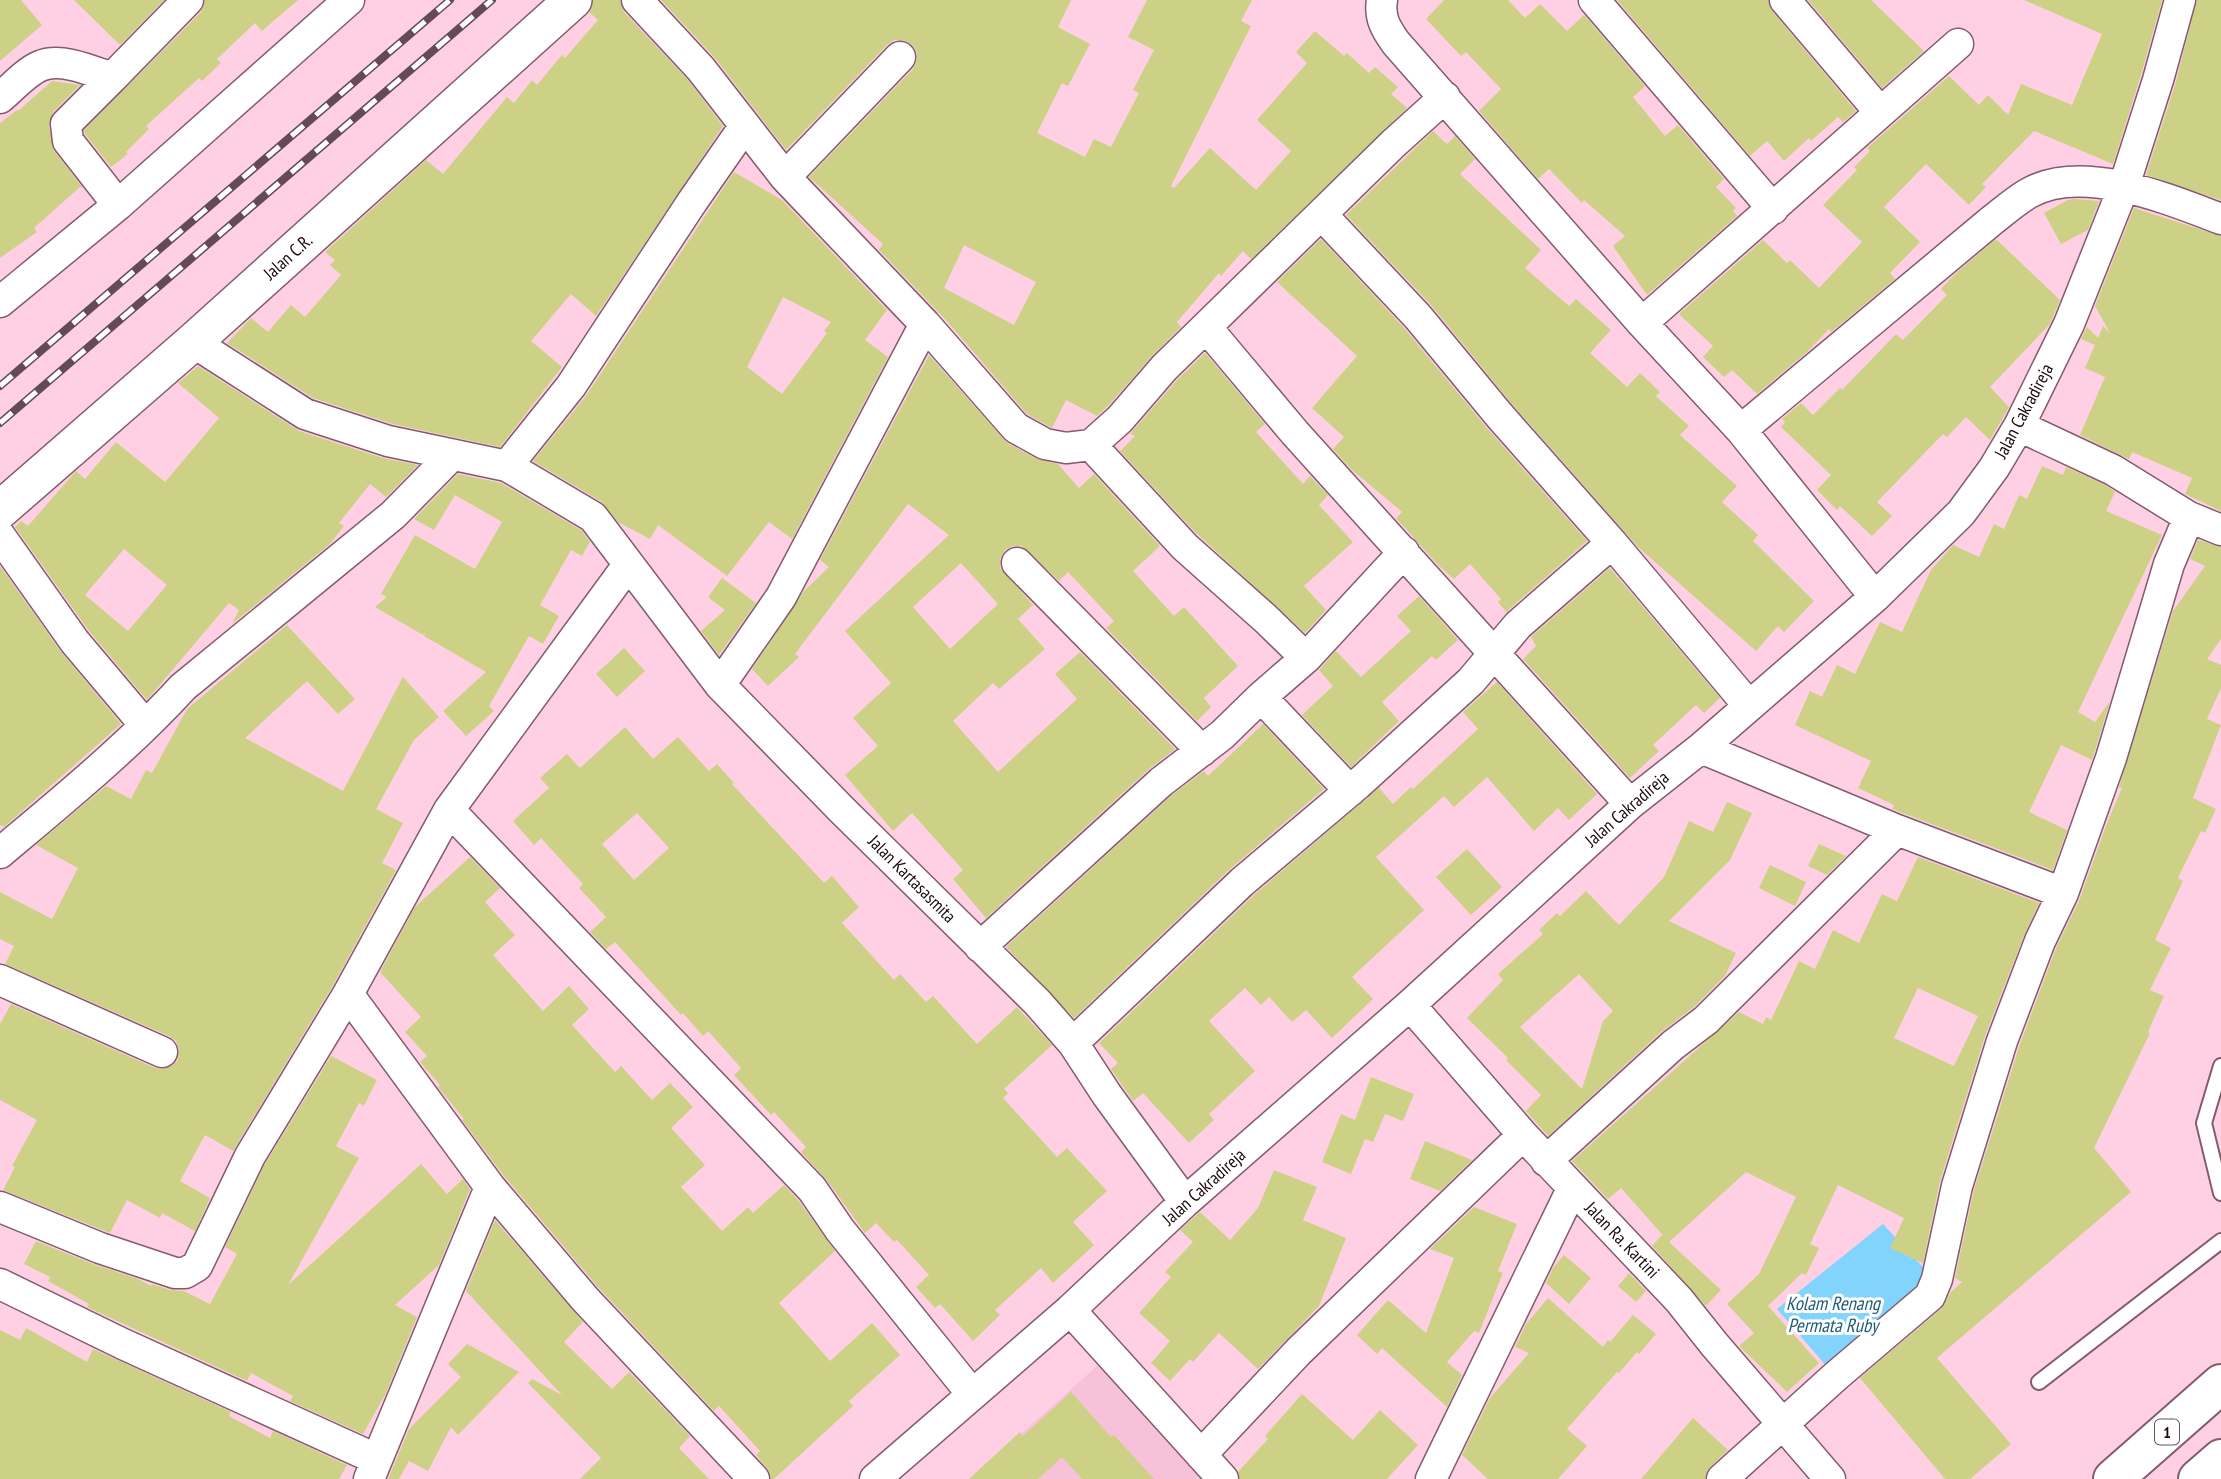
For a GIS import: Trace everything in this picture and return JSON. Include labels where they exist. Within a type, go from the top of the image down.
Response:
[{"type":"main road","name":"1","points":[[2113,1479],[2221,1384]]},
{"type":"main road","points":[[2198,1479],[2221,1459]]},
{"type":"street","points":[[118,205],[68,141],[66,124],[188,0]]},
{"type":"street","points":[[0,302],[118,205],[349,0]]},
{"type":"street","name":"Jalan C.R.","points":[[0,510],[193,342],[573,0]]},
{"type":"street","points":[[638,0],[701,69],[785,177],[925,324],[1016,428],[1045,444],[1066,449],[1091,445],[1120,419],[1164,368],[1393,144],[1445,97]]},
{"type":"street","points":[[1382,0],[1380,10],[1383,25],[1396,43],[1642,323],[1741,430],[1875,597]]},
{"type":"street","points":[[1594,0],[1773,209]]},
{"type":"street","points":[[1785,0],[1879,111]]},
{"type":"street","name":"Jalan Cakradireja","points":[[875,1479],[1070,1310],[1185,1202],[1410,1005],[1630,804],[1701,748],[1875,597],[1961,513],[1994,468],[2019,426],[2069,324],[2124,186],[2180,0]]},
{"type":"street","points":[[1642,323],[1958,44]]},
{"type":"street","points":[[785,177],[900,57]]},
{"type":"street","points":[[0,98],[40,66],[70,65],[112,78]]},
{"type":"street","points":[[507,466],[571,386],[744,127]]},
{"type":"street","points":[[1741,430],[1980,230],[2030,193],[2052,185],[2074,183],[2124,186],[2221,219]]},
{"type":"street","points":[[1322,215],[1418,317],[1749,706]]},
{"type":"street","points":[[720,685],[781,597],[925,324]]},
{"type":"street","points":[[1206,327],[1295,433],[1630,804]]},
{"type":"street","name":"Jalan Kartasasmita","points":[[193,342],[305,414],[388,440],[507,466],[593,517],[720,685],[842,810],[1037,1002],[1073,1043],[1107,1095],[1185,1202]]},
{"type":"street","points":[[2019,426],[2113,470],[2189,517],[2221,530]]},
{"type":"street","points":[[1091,445],[1185,547],[1306,658]]},
{"type":"street","points":[[0,853],[86,781],[183,687],[393,515],[452,455]]},
{"type":"street","points":[[1722,1479],[1930,1296],[1937,1279],[1957,1186],[2002,1041],[2040,941],[2063,892],[2111,758],[2169,564],[2189,517]]},
{"type":"street","points":[[0,536],[75,642],[145,725]]},
{"type":"street","points":[[1073,1043],[1242,882],[1350,791],[1471,681],[1518,625],[1612,543]]},
{"type":"street","points":[[980,947],[1161,782],[1222,736],[1306,658],[1404,552]]},
{"type":"street","points":[[1017,563],[1202,751]]},
{"type":"street","points":[[0,1207],[100,1248],[175,1273],[185,1273],[197,1266],[250,1156],[348,994],[449,810],[628,565]]},
{"type":"street","points":[[1261,697],[1350,791]]},
{"type":"street","points":[[1701,748],[1897,831],[2063,892]]},
{"type":"street","points":[[449,810],[812,1189],[840,1230],[972,1394]]},
{"type":"street","points":[[1546,1161],[1673,1045],[1706,1020],[1897,831]]},
{"type":"street","points":[[0,980],[162,1052]]},
{"type":"street","points":[[348,994],[490,1187],[585,1299],[754,1479]]},
{"type":"street","name":"Jalan Ra. Kartini","points":[[1410,1005],[1523,1136],[1679,1300],[1830,1479]]},
{"type":"street","points":[[1200,1455],[1298,1351],[1523,1136]]},
{"type":"street","points":[[0,1284],[372,1469],[490,1187]]},
{"type":"street","points":[[1431,1479],[1572,1189]]},
{"type":"street","points":[[1070,1310],[1223,1479]]},
{"type":"lane","points":[[2221,1066],[2204,1123],[2221,1193]]},
{"type":"lane","points":[[2039,1382],[2221,1241]]},
{"type":"shaded area","points":[[1098,1365],[1205,1479],[971,1479]]},
{"type":"water","name":"Kolam Renang Permata Ruby","points":[[1883,1224],[1933,1278],[1829,1369],[1777,1309]]},
{"type":"building","points":[[0,0],[21,0],[42,25],[0,61]]},
{"type":"building","points":[[74,0],[164,0],[120,45]]},
{"type":"building","points":[[205,0],[298,0],[262,31],[255,23],[217,59],[221,63],[202,81],[199,78],[146,126],[149,129],[126,152],[128,154],[111,167],[84,130],[201,12]]},
{"type":"building","points":[[593,0],[620,0],[624,12],[688,80],[723,126],[596,316],[571,294],[531,341],[562,367],[500,447],[393,424],[313,398],[227,343],[251,318],[268,332],[291,305],[305,317],[341,275],[330,265],[335,260],[325,252],[426,160],[443,174],[507,97],[514,103],[532,80],[537,85],[562,55],[565,58],[598,20],[589,12]]},
{"type":"building","points":[[661,0],[1071,0],[1058,27],[1090,44],[1068,86],[1062,83],[1037,133],[1085,157],[1094,139],[1111,147],[1139,93],[1133,90],[1154,50],[1128,37],[1147,0],[1252,0],[1241,21],[1251,26],[1171,186],[1174,188],[1210,148],[1256,190],[1291,151],[1257,120],[1307,63],[1296,52],[1315,31],[1344,56],[1347,53],[1369,73],[1375,67],[1398,87],[1391,94],[1407,108],[1251,259],[1243,251],[1221,276],[1219,273],[1177,322],[1181,327],[1107,407],[1097,416],[1066,400],[1052,428],[1027,414],[946,320],[879,250],[883,244],[809,177],[913,69],[917,53],[913,45],[903,40],[894,40],[887,45],[786,150],[715,58]],"holes":[[[964,245],[1036,282],[1014,325],[944,288]]]},
{"type":"building","points":[[1444,0],[1508,0],[1525,18],[1540,4],[1567,31],[1584,15],[1645,86],[1633,97],[1665,136],[1678,125],[1724,179],[1716,187],[1736,208],[1733,211],[1737,216],[1647,295],[1613,246],[1625,236],[1584,200],[1582,203],[1549,169],[1538,179],[1479,111],[1501,89],[1466,52],[1461,56],[1426,19]]},
{"type":"building","points":[[1617,0],[1768,0],[1772,11],[1856,111],[1843,122],[1838,117],[1784,161],[1767,141],[1750,156]]},
{"type":"building","points":[[1808,0],[1871,0],[1924,51],[1882,88]]},
{"type":"building","points":[[2024,0],[2162,0],[2113,164],[2034,131],[1982,184],[1986,187],[1969,205],[1926,164],[1884,207],[1920,242],[1890,273],[1895,279],[1831,332],[1829,329],[1808,351],[1757,394],[1732,370],[1724,377],[1703,357],[1713,346],[1679,314],[1763,240],[1787,263],[1790,260],[1819,288],[1862,242],[1823,205],[1857,170],[1854,167],[1870,151],[1867,148],[1949,76],[1979,105],[1988,95],[2008,115],[2021,84],[2072,105],[2102,34]]},
{"type":"building","points":[[2197,0],[2221,0],[2221,200],[2146,175],[2175,85]]},
{"type":"building","points":[[52,81],[80,85],[53,112],[49,126],[54,151],[83,188],[80,187],[34,228],[37,232],[0,258],[0,123]]},
{"type":"building","points":[[1433,131],[1447,144],[1455,136],[1475,159],[1460,174],[1541,250],[1525,268],[1569,306],[1576,299],[1611,330],[1590,353],[1627,387],[1640,373],[1660,392],[1656,396],[1689,426],[1680,435],[1737,486],[1722,502],[1758,535],[1753,541],[1814,601],[1784,632],[1778,626],[1756,651],[1638,547],[1512,404],[1431,305],[1346,215]]},
{"type":"building","points":[[734,172],[782,200],[887,310],[865,340],[888,357],[792,539],[769,522],[727,576],[658,525],[650,539],[618,522],[602,502],[533,461],[586,396]],"holes":[[[783,297],[831,322],[824,331],[827,333],[782,394],[747,367]]]},
{"type":"building","points":[[2075,199],[2099,201],[2088,230],[2061,244],[2044,213]]},
{"type":"building","points":[[2134,208],[2221,236],[2221,511],[2185,494],[2192,478],[2132,452],[2129,459],[2080,435],[2105,377],[2085,368],[2095,345],[2081,339],[2087,327],[2098,338],[2103,326],[2110,333],[2095,306]]},
{"type":"building","points":[[1321,239],[1405,329],[1486,427],[1587,541],[1506,612],[1498,602],[1501,599],[1470,564],[1454,579],[1438,565],[1396,518],[1402,512],[1351,469],[1333,449],[1344,437],[1312,408],[1357,356],[1277,282]]},
{"type":"building","points":[[1996,239],[2060,300],[2053,317],[2049,325],[1990,387],[2009,407],[1990,440],[1966,417],[1947,437],[1943,434],[1877,502],[1892,516],[1872,536],[1840,506],[1837,510],[1817,490],[1831,475],[1781,427],[1785,422],[1782,419],[1801,403],[1813,415],[1840,388],[1842,390],[1896,334],[1903,340],[1947,295],[1941,289]]},
{"type":"building","points":[[1205,353],[1265,424],[1256,432],[1303,484],[1310,476],[1328,495],[1319,505],[1353,542],[1304,586],[1326,610],[1305,633],[1192,529],[1120,451],[1135,436],[1130,434],[1177,380]]},
{"type":"building","points":[[929,355],[1007,443],[1037,459],[1058,464],[1079,488],[1094,474],[1160,546],[1133,571],[1174,616],[1184,607],[1238,666],[1204,698],[1211,707],[1197,721],[1106,628],[1114,621],[1068,572],[1059,581],[1022,546],[1005,550],[1000,559],[1000,568],[1033,605],[1018,619],[1045,649],[999,689],[993,683],[953,721],[998,772],[1077,699],[1055,674],[1080,652],[1175,749],[1149,769],[986,918],[953,879],[963,870],[912,813],[893,831],[845,775],[878,746],[853,718],[891,683],[845,631],[949,535],[908,504],[795,654],[799,657],[768,686],[752,669],[804,591],[829,567],[820,560]],"holes":[[[961,563],[998,604],[950,649],[913,607]]]},
{"type":"building","points":[[198,366],[299,431],[383,458],[418,465],[386,497],[370,484],[339,523],[344,526],[330,544],[232,624],[239,610],[229,603],[147,700],[89,631],[15,527],[21,521],[28,526],[76,471],[85,479],[116,442],[165,482],[219,418],[178,383]],"holes":[[[124,549],[167,585],[128,631],[85,595]]]},
{"type":"building","points":[[2042,466],[2063,475],[2066,467],[2105,485],[2115,492],[2106,511],[2162,535],[2078,712],[2095,722],[2110,701],[2092,760],[2061,745],[2029,812],[2067,830],[2053,870],[1892,809],[1894,805],[1858,788],[1871,761],[1795,725],[1810,691],[1822,697],[1837,665],[1855,674],[1880,622],[1902,632],[1931,570],[1953,545],[1979,557],[1994,524],[2004,529],[2019,495],[2027,499]]},
{"type":"building","points":[[458,474],[501,483],[581,530],[590,542],[582,556],[571,550],[540,605],[559,616],[543,644],[529,636],[489,706],[494,711],[466,736],[443,711],[486,672],[424,636],[426,632],[423,635],[375,607],[387,597],[381,594],[415,535],[475,569],[502,522],[455,495],[434,530],[414,519]]},
{"type":"building","points":[[2198,540],[2221,547],[2221,639],[2207,659],[2221,665],[2221,688],[2207,719],[2221,725],[2193,798],[2216,809],[2205,833],[2201,831],[2178,878],[2183,881],[2155,940],[2171,948],[2150,990],[2164,996],[2148,1032],[2150,1033],[2094,1148],[2131,1192],[1937,1358],[2011,1444],[1970,1479],[1945,1479],[1860,1378],[1941,1309],[1951,1292],[1962,1282],[1955,1278],[1974,1190],[2019,1047],[2056,948],[2079,901],[2122,788],[2119,787],[2173,611],[2205,566],[2190,559]]},
{"type":"building","points":[[0,566],[61,652],[121,724],[4,827],[0,825]]},
{"type":"building","points":[[1610,568],[1720,698],[1704,713],[1696,705],[1653,745],[1659,751],[1630,778],[1523,659],[1536,646],[1531,637]]},
{"type":"building","points":[[722,578],[756,603],[719,655],[701,631],[725,610],[708,597]]},
{"type":"building","points":[[1419,596],[1458,640],[1436,660],[1432,656],[1382,702],[1399,721],[1351,767],[1302,715],[1333,686],[1319,670],[1336,651],[1361,677],[1411,631],[1397,616]]},
{"type":"building","points":[[287,625],[355,699],[338,714],[307,681],[245,738],[343,791],[403,677],[439,717],[414,740],[376,809],[403,823],[382,863],[396,870],[333,985],[233,1151],[205,1135],[180,1181],[210,1198],[195,1231],[162,1213],[160,1218],[127,1200],[110,1233],[3,1190],[15,1167],[12,1166],[37,1120],[0,1100],[0,1024],[11,1004],[155,1068],[172,1066],[178,1060],[179,1049],[176,1041],[169,1036],[5,964],[14,946],[0,939],[0,892],[52,919],[78,868],[36,845],[106,786],[131,799],[146,770],[152,773],[187,709]]},
{"type":"building","points":[[624,648],[645,671],[617,697],[596,674]]},
{"type":"building","points":[[1497,682],[1597,794],[1569,820],[1558,808],[1534,831],[1487,777],[1454,807],[1444,796],[1376,857],[1424,910],[1352,977],[1373,999],[1332,1038],[1306,1010],[1292,1022],[1269,997],[1261,1005],[1245,988],[1209,1021],[1255,1071],[1209,1114],[1214,1120],[1189,1143],[1143,1093],[1133,1101],[1111,1069],[1118,1063],[1099,1043],[1254,895],[1379,788],[1393,804],[1411,787],[1413,789],[1478,729],[1463,712]]},
{"type":"building","points":[[1263,724],[1324,789],[1230,869],[1074,1018],[1006,947],[1172,795],[1204,771],[1208,776]]},
{"type":"building","points":[[625,727],[653,759],[678,737],[709,771],[717,764],[734,783],[732,784],[824,883],[832,876],[859,907],[842,923],[894,980],[900,974],[926,1002],[933,996],[977,1044],[1017,1007],[1052,1045],[1004,1089],[1008,1093],[1003,1098],[1057,1157],[1067,1148],[1107,1191],[1073,1222],[1094,1245],[1053,1283],[1041,1268],[995,1310],[1000,1315],[973,1341],[940,1304],[935,1308],[916,1287],[929,1275],[897,1240],[894,1242],[876,1223],[865,1233],[826,1179],[801,1152],[806,1147],[774,1112],[771,1115],[734,1075],[741,1068],[708,1031],[703,1036],[683,1013],[681,1015],[615,942],[606,949],[590,932],[606,917],[579,888],[583,884],[541,838],[534,845],[513,821],[549,788],[540,778],[567,754],[580,768]],"holes":[[[637,813],[669,848],[634,880],[602,844]]]},
{"type":"building","points":[[1727,802],[1752,813],[1730,860],[1669,921],[1736,953],[1725,976],[1694,1007],[1661,1032],[1548,1136],[1526,1111],[1541,1095],[1467,1018],[1503,980],[1498,974],[1543,934],[1539,930],[1557,913],[1560,916],[1586,891],[1619,925],[1664,877],[1689,821],[1713,832]],"holes":[[[1579,974],[1613,1011],[1603,1021],[1582,1089],[1520,1027]]]},
{"type":"building","points":[[1819,844],[1846,856],[1827,875],[1808,866]]},
{"type":"building","points":[[1467,849],[1502,887],[1471,915],[1436,877]]},
{"type":"building","points":[[470,857],[500,888],[485,902],[515,935],[493,955],[543,1011],[569,986],[589,1009],[572,1025],[615,1072],[621,1066],[652,1100],[670,1083],[693,1107],[671,1128],[705,1165],[681,1187],[722,1231],[748,1207],[753,1213],[784,1185],[835,1251],[779,1303],[830,1361],[872,1323],[900,1355],[849,1401],[853,1406],[774,1479],[771,1479],[767,1468],[756,1455],[760,1451],[719,1406],[714,1411],[598,1287],[504,1176],[438,1087],[440,1085],[420,1062],[427,1056],[405,1032],[421,1017],[380,972],[415,907]]},
{"type":"building","points":[[1918,857],[2039,903],[1985,1036],[1940,1181],[1923,1263],[1890,1248],[1904,1218],[1838,1185],[1810,1244],[1819,1248],[1806,1275],[1802,1273],[1768,1306],[1819,1363],[1787,1392],[1739,1346],[1754,1333],[1727,1304],[1759,1274],[1796,1197],[1746,1172],[1669,1242],[1721,1290],[1706,1306],[1652,1246],[1662,1235],[1667,1240],[1621,1188],[1608,1199],[1572,1161],[1739,1012],[1763,1024],[1766,1017],[1771,1020],[1799,961],[1815,969],[1833,930],[1859,943],[1882,894],[1897,901]],"holes":[[[1918,988],[1978,1016],[1954,1066],[1894,1038]]]},
{"type":"building","points":[[1770,865],[1806,882],[1795,906],[1759,888]]},
{"type":"building","points":[[331,1056],[377,1080],[364,1106],[359,1103],[336,1146],[359,1158],[288,1285],[421,1164],[447,1194],[463,1179],[470,1189],[439,1265],[395,1305],[417,1317],[386,1393],[363,1434],[290,1401],[293,1396],[251,1373],[247,1381],[87,1307],[89,1304],[48,1281],[50,1277],[24,1264],[36,1241],[151,1286],[152,1284],[184,1291],[210,1304],[237,1254],[225,1247],[265,1164]]},
{"type":"building","points":[[1371,1077],[1414,1094],[1403,1121],[1385,1114],[1373,1142],[1365,1139],[1351,1174],[1322,1162],[1341,1114],[1355,1120]]},
{"type":"building","points":[[1425,1141],[1472,1160],[1440,1191],[1410,1179]]},
{"type":"building","points":[[1274,1170],[1317,1187],[1303,1220],[1346,1238],[1319,1306],[1258,1369],[1219,1333],[1193,1362],[1190,1359],[1170,1381],[1151,1363],[1170,1341],[1139,1313],[1171,1277],[1165,1272],[1193,1242],[1180,1230],[1200,1212],[1230,1240],[1258,1208]]},
{"type":"building","points":[[1474,1207],[1517,1224],[1498,1271],[1503,1273],[1479,1333],[1474,1331],[1447,1362],[1462,1375],[1447,1407],[1382,1348],[1377,1354],[1357,1335],[1388,1300],[1426,1333],[1454,1258],[1430,1249]]},
{"type":"building","points":[[495,1220],[583,1322],[564,1342],[612,1389],[629,1372],[690,1436],[679,1448],[709,1479],[580,1479],[601,1458],[528,1383],[532,1379],[562,1395],[466,1291]]},
{"type":"building","points":[[1564,1255],[1591,1278],[1569,1304],[1546,1283],[1553,1268]]},
{"type":"building","points":[[1629,1273],[1646,1291],[1636,1302],[1618,1286]]},
{"type":"building","points":[[1548,1298],[1603,1347],[1633,1315],[1656,1334],[1639,1354],[1637,1352],[1619,1373],[1617,1372],[1567,1429],[1587,1446],[1558,1479],[1488,1479],[1462,1455],[1490,1398],[1529,1353],[1515,1347],[1526,1324]]},
{"type":"building","points":[[26,1328],[87,1362],[93,1349],[231,1412],[229,1416],[270,1438],[273,1431],[347,1465],[339,1479],[0,1479],[0,1330],[20,1340]]},
{"type":"building","points":[[467,1344],[519,1372],[458,1435],[451,1427],[428,1471],[409,1461],[399,1479],[388,1479],[409,1429],[461,1377],[448,1364]]},
{"type":"building","points":[[1071,1392],[1111,1437],[1114,1435],[1154,1479],[1082,1479],[1062,1457],[1038,1479],[969,1479],[1020,1432],[1023,1436]]},
{"type":"building","points":[[1302,1394],[1353,1440],[1380,1410],[1418,1445],[1387,1479],[1240,1479],[1238,1472],[1268,1439],[1265,1436]]},
{"type":"building","points":[[1693,1418],[1728,1450],[1710,1467],[1705,1479],[1641,1479]]},
{"type":"railway","points":[[0,386],[450,0]]},
{"type":"railway","points":[[0,423],[492,0]]}]
